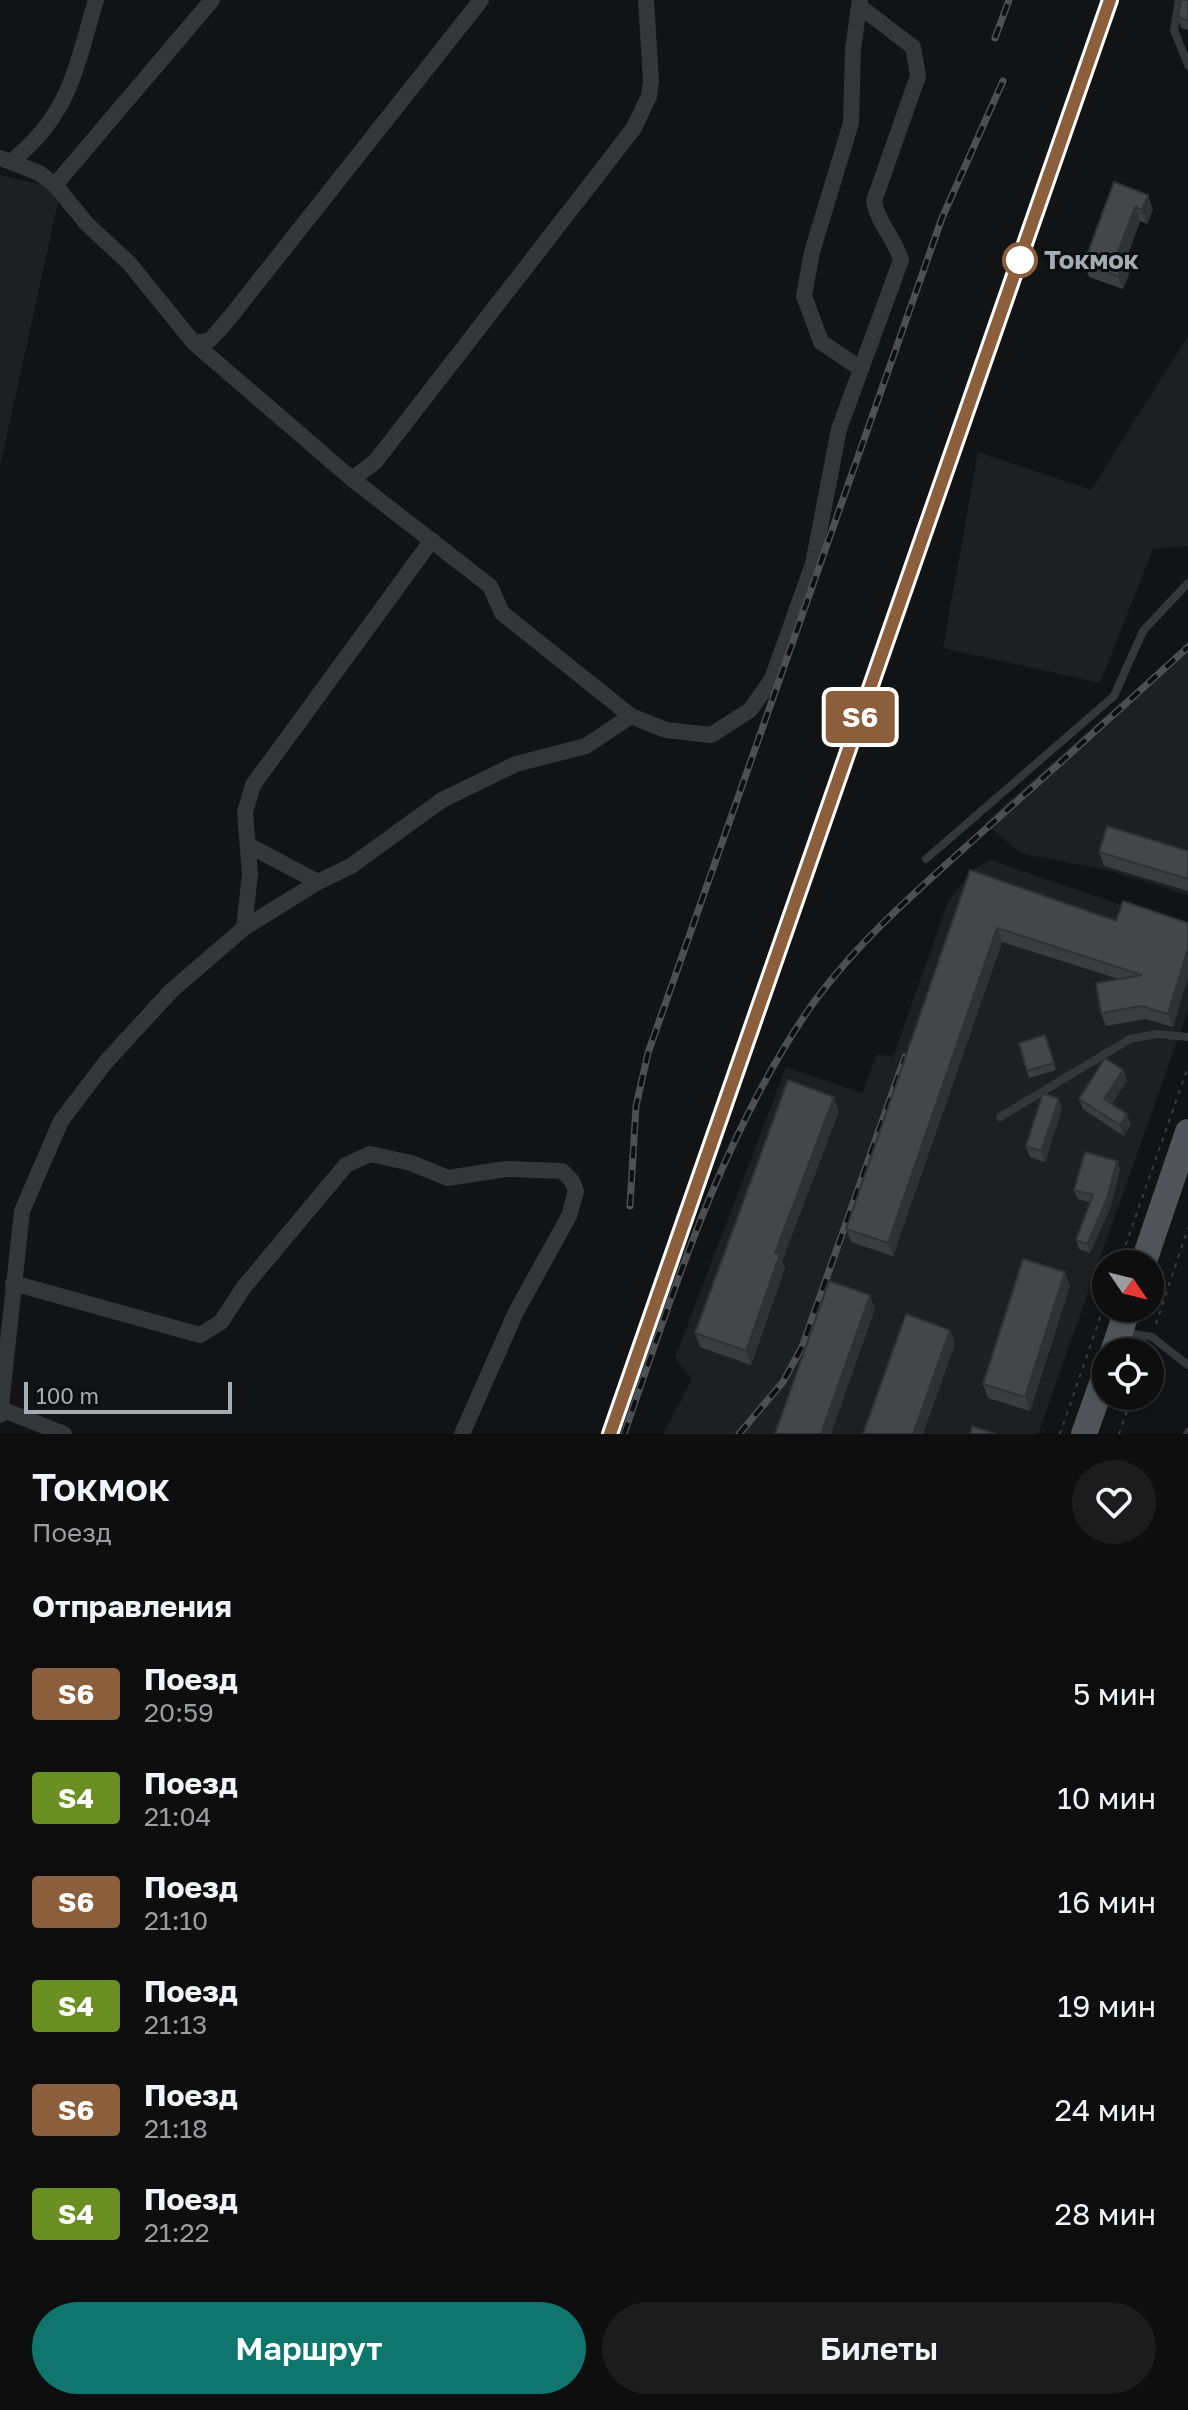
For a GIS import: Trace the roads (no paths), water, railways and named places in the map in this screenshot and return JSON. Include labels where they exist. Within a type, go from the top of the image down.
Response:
[{"type":"main road","points":[[1148,1250],[1188,1132]]},
{"type":"main road","points":[[1084,1434],[1093,1410]]},
{"type":"street","points":[[6,159],[33,143],[64,104],[96,0]]},
{"type":"street","points":[[55,185],[212,0]]},
{"type":"street","points":[[194,343],[210,340],[227,321],[481,0]]},
{"type":"street","points":[[352,479],[375,462],[634,128],[649,96],[651,81],[646,0]]},
{"type":"street","points":[[6,159],[39,173],[55,185],[87,224],[129,263],[194,343],[352,479],[490,586],[502,613],[631,716],[666,730],[711,735],[750,710],[772,679],[813,564],[839,429],[901,260],[894,238],[877,219],[874,201],[918,76],[913,47],[860,3]]},
{"type":"street","points":[[860,3],[853,49],[851,123],[812,252],[804,296],[821,342],[861,369]]},
{"type":"street","points":[[244,928],[250,846],[245,812],[253,785],[432,540]]},
{"type":"street","points":[[0,1415],[22,1211],[61,1121],[105,1063],[171,991],[244,928],[318,882],[351,866],[442,800],[516,764],[586,746],[631,716]]},
{"type":"street","points":[[250,846],[318,882]]},
{"type":"street","points":[[13,1283],[200,1335],[221,1322],[244,1287],[346,1165],[370,1154],[411,1163],[448,1178],[506,1169],[562,1171],[572,1181],[576,1191],[569,1216],[516,1312],[462,1434]]},
{"type":"street","points":[[1,1409],[64,1434]]},
{"type":"lane","points":[[1179,0],[1174,30],[1188,65]]},
{"type":"lane","points":[[926,859],[1114,696],[1143,631],[1176,592],[1188,583]]},
{"type":"lane","points":[[1000,1117],[1130,1039],[1156,1034],[1188,1037]]},
{"type":"lane","points":[[1121,1331],[1152,1337],[1188,1365]]},
{"type":"railway","points":[[995,38],[1009,0]]},
{"type":"railway","points":[[610,1434],[1110,0]]},
{"type":"railway","points":[[630,1206],[636,1106],[648,1053],[942,218],[1003,81]]},
{"type":"railway","points":[[624,1434],[681,1271],[724,1163],[776,1061],[807,1012],[845,963],[888,918],[1188,647]]},
{"type":"railway","points":[[739,1434],[783,1382],[802,1347],[905,1057]]},
{"type":"train","name":"S6","points":[[610,1434],[1110,0]]},
{"type":"place","name":"Токмок","points":[[1020,260]]}]
